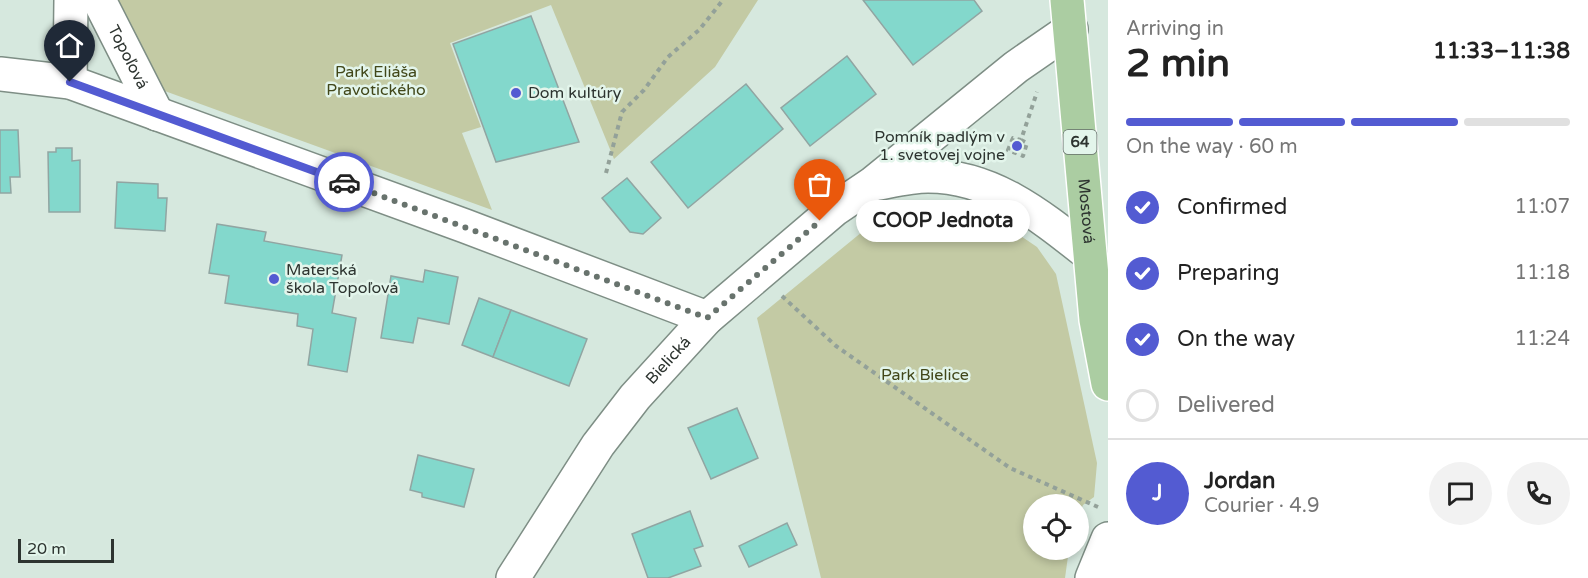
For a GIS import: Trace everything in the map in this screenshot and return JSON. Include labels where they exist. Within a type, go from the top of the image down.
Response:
[{"type":"main road","points":[[70,82],[71,0]]},
{"type":"main road","name":"Topoľová","points":[[99,0],[158,114]]},
{"type":"main road","name":"Bielická","points":[[513,578],[598,445],[635,397],[707,318],[835,209],[872,184],[1016,67],[1069,14]]},
{"type":"main road","name":"Mostová","points":[[1069,14],[1096,320],[1108,384]]},
{"type":"main road","name":"Topoľová","points":[[0,74],[70,82],[465,226],[707,318]]},
{"type":"main road","name":"Bielická","points":[[872,184],[926,176],[982,186],[1023,205],[1090,255]]},
{"type":"main road","points":[[1092,578],[1108,538]]},
{"type":"path","points":[[606,173],[622,112],[644,90],[668,57],[699,30],[723,0]]},
{"type":"path","points":[[775,289],[836,346],[1010,468],[1095,506]]},
{"type":"green space","name":"Park Eliáša Pravotického","points":[[116,0],[758,0],[715,67],[614,159],[551,5],[450,43],[481,127],[462,133],[492,210],[162,90]]},
{"type":"green space","name":"Park Bielice","points":[[949,206],[1000,222],[1037,247],[1056,274],[1097,463],[1094,497],[1089,501],[1089,494],[1023,494],[1023,560],[1067,560],[1065,578],[821,578],[757,318],[862,232],[903,211]]},
{"type":"building","points":[[863,0],[974,0],[982,11],[913,65]]},
{"type":"building","name":"Dom kultúry","points":[[531,16],[579,142],[496,162],[453,44]]},
{"type":"building","points":[[847,56],[876,94],[810,146],[781,108]]},
{"type":"building","points":[[746,84],[783,129],[688,208],[651,162]]},
{"type":"building","points":[[0,130],[18,130],[20,177],[10,177],[11,193],[0,193]]},
{"type":"building","points":[[56,148],[72,148],[72,161],[80,160],[80,212],[49,212],[48,152],[56,152]]},
{"type":"building","points":[[627,178],[661,218],[643,234],[630,232],[602,198]]},
{"type":"building","points":[[117,182],[158,184],[158,198],[167,198],[165,231],[115,228]]},
{"type":"building","points":[[217,224],[266,232],[264,241],[342,255],[332,313],[356,318],[347,372],[308,365],[313,329],[297,326],[298,314],[225,303],[229,276],[209,273]]},
{"type":"building","points":[[425,270],[458,277],[449,324],[418,318],[413,343],[381,338],[391,276],[423,282]]},
{"type":"building","points":[[479,298],[511,310],[493,357],[462,345]]},
{"type":"building","points":[[511,310],[587,339],[569,386],[493,357]]},
{"type":"building","points":[[737,408],[758,458],[711,479],[688,428]]},
{"type":"building","points":[[418,455],[474,469],[464,507],[422,497],[422,493],[410,490]]},
{"type":"building","points":[[690,511],[703,546],[694,549],[701,566],[668,578],[648,578],[632,534]]},
{"type":"building","points":[[787,523],[797,545],[749,567],[739,546]]},
{"type":"way so far","points":[[344,182],[707,318],[820,221]]},
{"type":"place","name":"Dom kultúry","points":[[516,93]]},
{"type":"place","name":"Pomník padlým v 1. svetovej vojne","points":[[1017,146]]},
{"type":"place","name":"COOP Jednota","points":[[820,221]]},
{"type":"place","name":"Materská škola Topoľová","points":[[274,279]]},
{"type":"route","points":[[70,82],[344,182]]}]
